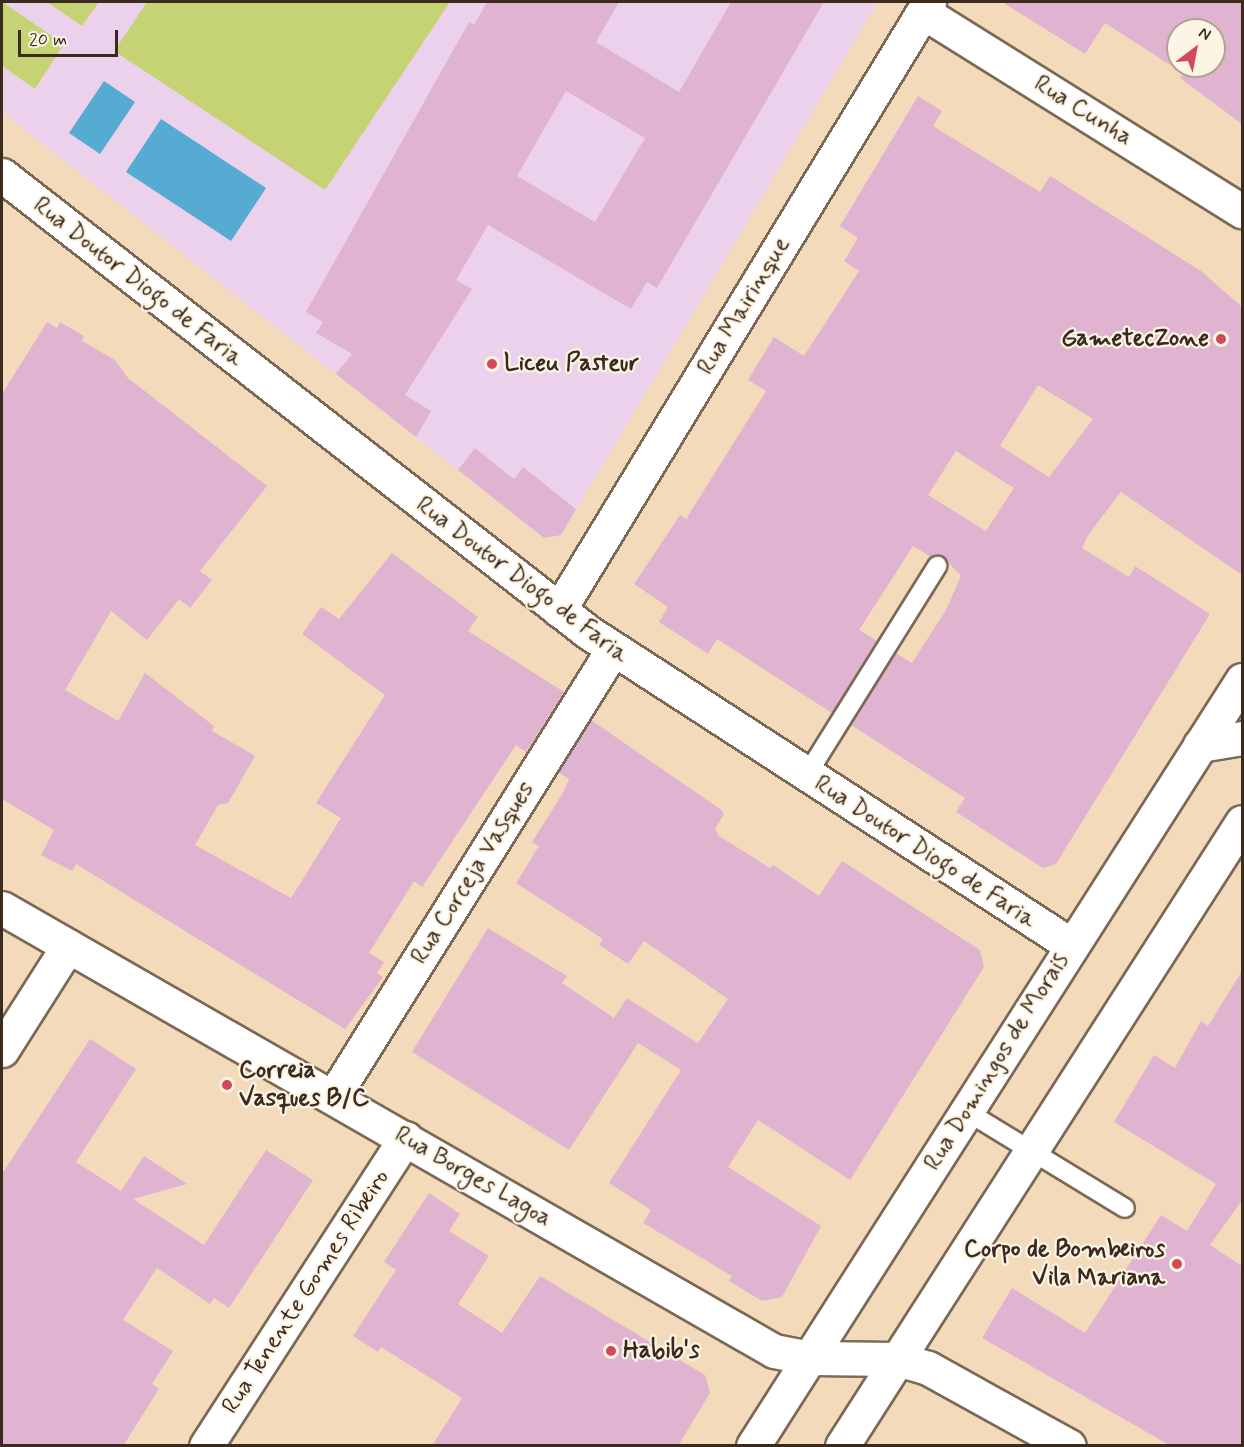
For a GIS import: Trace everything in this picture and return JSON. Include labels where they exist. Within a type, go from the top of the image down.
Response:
[{"type":"street","name":"Rua Cunha","points":[[926,7],[1242,211]]},
{"type":"street","name":"Rua Mairinque","points":[[560,610],[926,7]]},
{"type":"street","name":"Rua Doutor Diogo de Faria","points":[[2,175],[613,649],[806,776],[1071,945]]},
{"type":"street","name":"Rua Corceja Vasques","points":[[333,1097],[613,649]]},
{"type":"street","name":"Rua Domingos de Morais","points":[[753,1446],[1242,680]]},
{"type":"street","points":[[1200,745],[1242,738]]},
{"type":"street","points":[[842,1446],[1242,822]]},
{"type":"street","name":"Rua Borges Lagoa","points":[[2,908],[774,1351],[811,1358],[897,1359],[928,1368],[1069,1446]]},
{"type":"street","points":[[2,1050],[68,946]]},
{"type":"street","name":"Rua Tenente Gomes Ribeiro","points":[[206,1446],[405,1138]]},
{"type":"lane","points":[[806,776],[937,566]]},
{"type":"lane","points":[[966,1111],[1125,1208]]},
{"type":"shaded area","name":"Liceu Pasteur","points":[[2,2],[878,2],[561,535],[544,538],[2,112]]},
{"type":"green space","points":[[2,2],[64,44],[35,89],[2,66]]},
{"type":"green space","points":[[47,2],[99,2],[82,26]]},
{"type":"green space","points":[[147,2],[450,2],[325,190],[114,51]]},
{"type":"water","points":[[104,81],[135,102],[100,154],[69,133]]},
{"type":"water","points":[[161,119],[266,188],[231,241],[126,172]]},
{"type":"building","points":[[487,2],[619,2],[596,42],[679,92],[731,2],[824,2],[657,288],[647,282],[631,309],[488,225],[456,280],[472,289],[405,395],[431,411],[416,437],[336,374],[352,354],[316,333],[323,322],[306,312],[469,22],[474,25]],"holes":[[[566,91],[645,138],[595,222],[517,176]]]},
{"type":"building","points":[[1002,2],[1242,2],[1242,124],[1180,78],[1226,78],[1226,18],[1166,18],[1166,62],[1105,23],[1085,54]]},
{"type":"building","points":[[918,96],[942,111],[933,126],[1040,192],[1050,176],[1201,271],[1242,307],[1242,575],[1121,492],[1088,535],[1082,548],[1129,577],[1135,566],[1210,614],[1056,864],[1043,868],[956,812],[965,798],[851,725],[896,653],[912,663],[946,610],[961,576],[943,557],[931,557],[913,546],[859,630],[877,641],[832,713],[717,639],[708,654],[659,622],[668,607],[634,584],[680,515],[686,519],[766,391],[748,380],[774,337],[804,356],[859,271],[844,261],[858,238],[840,226]],"holes":[[[1038,385],[1093,419],[1049,477],[1000,446]],[[956,451],[1014,488],[986,531],[928,495]]]},
{"type":"building","points":[[47,322],[57,328],[60,322],[84,336],[82,341],[115,360],[128,378],[267,486],[200,571],[212,580],[190,608],[179,599],[147,640],[111,611],[65,690],[118,721],[145,673],[214,726],[212,731],[255,756],[228,803],[218,805],[195,845],[291,898],[341,818],[316,803],[385,695],[302,634],[321,607],[339,619],[392,553],[478,617],[468,631],[564,692],[526,752],[516,745],[422,887],[414,881],[369,953],[384,962],[377,973],[383,977],[345,1029],[76,864],[72,871],[41,855],[54,830],[2,799],[2,394]]},
{"type":"building","points":[[475,448],[514,479],[523,467],[576,509],[561,535],[544,538],[458,470]]},
{"type":"building","points":[[591,720],[720,809],[724,814],[715,829],[719,836],[770,868],[773,865],[819,896],[842,861],[980,950],[984,967],[850,1180],[758,1120],[728,1167],[821,1226],[782,1297],[762,1301],[729,1281],[732,1276],[643,1223],[651,1210],[609,1183],[681,1070],[638,1043],[569,1150],[412,1052],[488,928],[567,976],[562,983],[614,1018],[627,998],[698,1043],[728,999],[644,941],[628,964],[599,945],[603,939],[516,883],[539,846],[532,842],[563,793],[569,779],[558,772]]},
{"type":"building","points":[[1242,971],[1242,1200],[1210,1245],[1242,1266],[1242,1446],[1171,1446],[982,1338],[1012,1288],[1085,1333],[1161,1215],[1187,1231],[1216,1184],[1114,1122],[1154,1055],[1175,1068],[1201,1021],[1208,1026]]},
{"type":"building","points":[[90,1039],[136,1069],[76,1162],[121,1191],[144,1156],[187,1184],[133,1199],[204,1245],[266,1150],[313,1180],[229,1308],[214,1298],[210,1304],[157,1268],[123,1320],[173,1351],[152,1384],[159,1389],[123,1446],[2,1446],[2,1174]]},
{"type":"building","points":[[429,1193],[460,1214],[449,1231],[489,1256],[458,1304],[502,1333],[540,1276],[705,1375],[710,1393],[678,1446],[432,1446],[462,1398],[381,1347],[378,1352],[353,1336],[396,1270],[384,1262]]},
{"type":"place","name":"GametecZone","points":[[1221,339]]},
{"type":"place","name":"Liceu Pasteur","points":[[492,364]]},
{"type":"place","name":"Correia Vasques B/C","points":[[227,1085]]},
{"type":"place","name":"Corpo de Bombeiros Vila Mariana","points":[[1177,1264]]},
{"type":"place","name":"Habib's","points":[[611,1351]]}]
